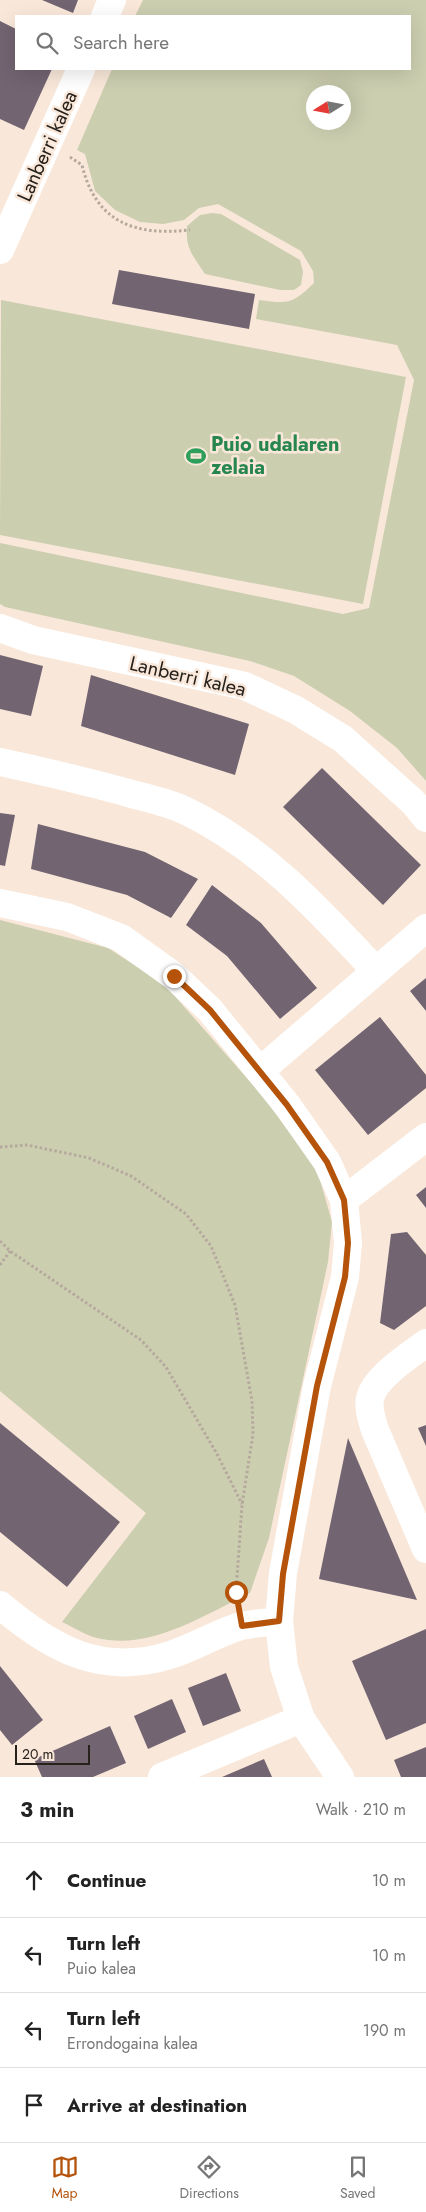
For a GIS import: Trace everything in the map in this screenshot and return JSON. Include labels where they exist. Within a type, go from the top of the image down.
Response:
[{"type":"street","points":[[105,15],[112,0]]},
{"type":"street","name":"Lanberri kalea","points":[[0,250],[81,70]]},
{"type":"street","name":"Lanberri kalea","points":[[0,628],[33,640],[245,686],[296,710],[343,739],[413,802],[426,818]]},
{"type":"street","points":[[0,762],[54,773],[146,798],[185,811],[221,830],[257,854],[302,893],[376,971]]},
{"type":"street","points":[[0,903],[67,917],[121,938],[174,976],[210,1010],[260,1071],[327,1162],[344,1200],[348,1243],[345,1277],[317,1386],[283,1574],[279,1621],[284,1667],[301,1719],[340,1777]]},
{"type":"street","points":[[260,1071],[426,928]]},
{"type":"street","points":[[344,1200],[426,1137]]},
{"type":"street","points":[[426,1343],[377,1383],[370,1398],[370,1412],[375,1430],[426,1549]]},
{"type":"street","points":[[0,1605],[38,1634],[70,1652],[104,1662],[140,1662],[170,1655],[242,1626],[279,1621]]},
{"type":"street","points":[[162,1777],[301,1719]]},
{"type":"path","points":[[67,155],[82,165],[91,192],[109,215],[133,227],[171,232],[190,230]]},
{"type":"path","points":[[0,1147],[27,1145],[89,1158],[132,1176],[186,1214],[211,1246],[236,1305],[252,1401],[252,1434],[242,1505],[236,1592],[242,1626]]},
{"type":"path","points":[[0,1242],[10,1252],[141,1340],[166,1367],[217,1454],[242,1505]]},
{"type":"path","points":[[0,1265],[10,1252]]},
{"type":"green space","points":[[143,0],[426,0],[426,781],[397,748],[350,711],[294,676],[250,661],[5,607],[0,604],[0,543],[343,614],[369,608],[414,380],[397,345],[256,319],[259,300],[290,301],[314,283],[313,271],[301,251],[218,204],[199,208],[184,220],[163,224],[140,222],[115,210],[95,191],[85,154],[77,150],[112,70],[411,70],[411,15],[136,15]]},
{"type":"green space","points":[[221,214],[300,260],[303,272],[301,285],[294,290],[280,290],[205,274],[189,246],[187,226],[200,215]]},
{"type":"green space","name":"Puio udalaren zelaia","points":[[1,300],[406,377],[363,604],[0,535]]},
{"type":"green space","points":[[0,920],[108,948],[165,985],[260,1093],[317,1169],[332,1222],[328,1262],[269,1538],[250,1593],[176,1629],[137,1640],[117,1641],[97,1638],[62,1622],[146,1513],[0,1391]]},
{"type":"building","points":[[42,0],[78,0],[73,13]]},
{"type":"building","points":[[0,21],[15,28],[15,70],[52,70],[24,130],[0,119]]},
{"type":"building","points":[[119,270],[255,294],[249,329],[112,304]]},
{"type":"building","points":[[0,655],[43,666],[31,716],[0,709]]},
{"type":"building","points":[[91,675],[249,724],[235,775],[81,726]]},
{"type":"building","points":[[322,768],[421,865],[383,905],[283,807]]},
{"type":"building","points":[[0,813],[15,815],[5,866],[0,865]]},
{"type":"building","points":[[38,824],[145,852],[198,879],[171,918],[127,895],[31,869]]},
{"type":"building","points":[[212,885],[261,923],[317,988],[280,1019],[227,956],[186,925]]},
{"type":"building","points":[[426,978],[426,1011],[410,991]]},
{"type":"building","points":[[380,1017],[426,1075],[426,1088],[368,1135],[315,1070]]},
{"type":"building","points":[[426,1187],[426,1208],[416,1195]]},
{"type":"building","points":[[407,1232],[426,1255],[426,1306],[394,1330],[380,1323],[391,1234]]},
{"type":"building","points":[[0,1423],[120,1522],[67,1587],[0,1532]]},
{"type":"building","points":[[426,1425],[426,1446],[418,1428]]},
{"type":"building","points":[[348,1438],[417,1600],[319,1579]]},
{"type":"building","points":[[426,1629],[426,1723],[386,1740],[352,1661]]},
{"type":"building","points":[[0,1666],[43,1720],[12,1745],[0,1730]]},
{"type":"building","points":[[226,1673],[241,1711],[203,1726],[188,1688]]},
{"type":"building","points":[[172,1699],[186,1732],[148,1749],[134,1716]]},
{"type":"building","points":[[110,1726],[126,1763],[93,1777],[42,1777],[34,1759]]},
{"type":"building","points":[[426,1747],[426,1777],[401,1777],[394,1760]]},
{"type":"building","points":[[264,1759],[272,1777],[222,1777]]},
{"type":"place","name":"Puio udalaren zelaia","points":[[196,456]]},
{"type":"route","points":[[174,976],[210,1010],[287,1105],[327,1162],[344,1200],[348,1243],[345,1277],[317,1386],[283,1574],[279,1621],[242,1626],[236,1592]]}]
